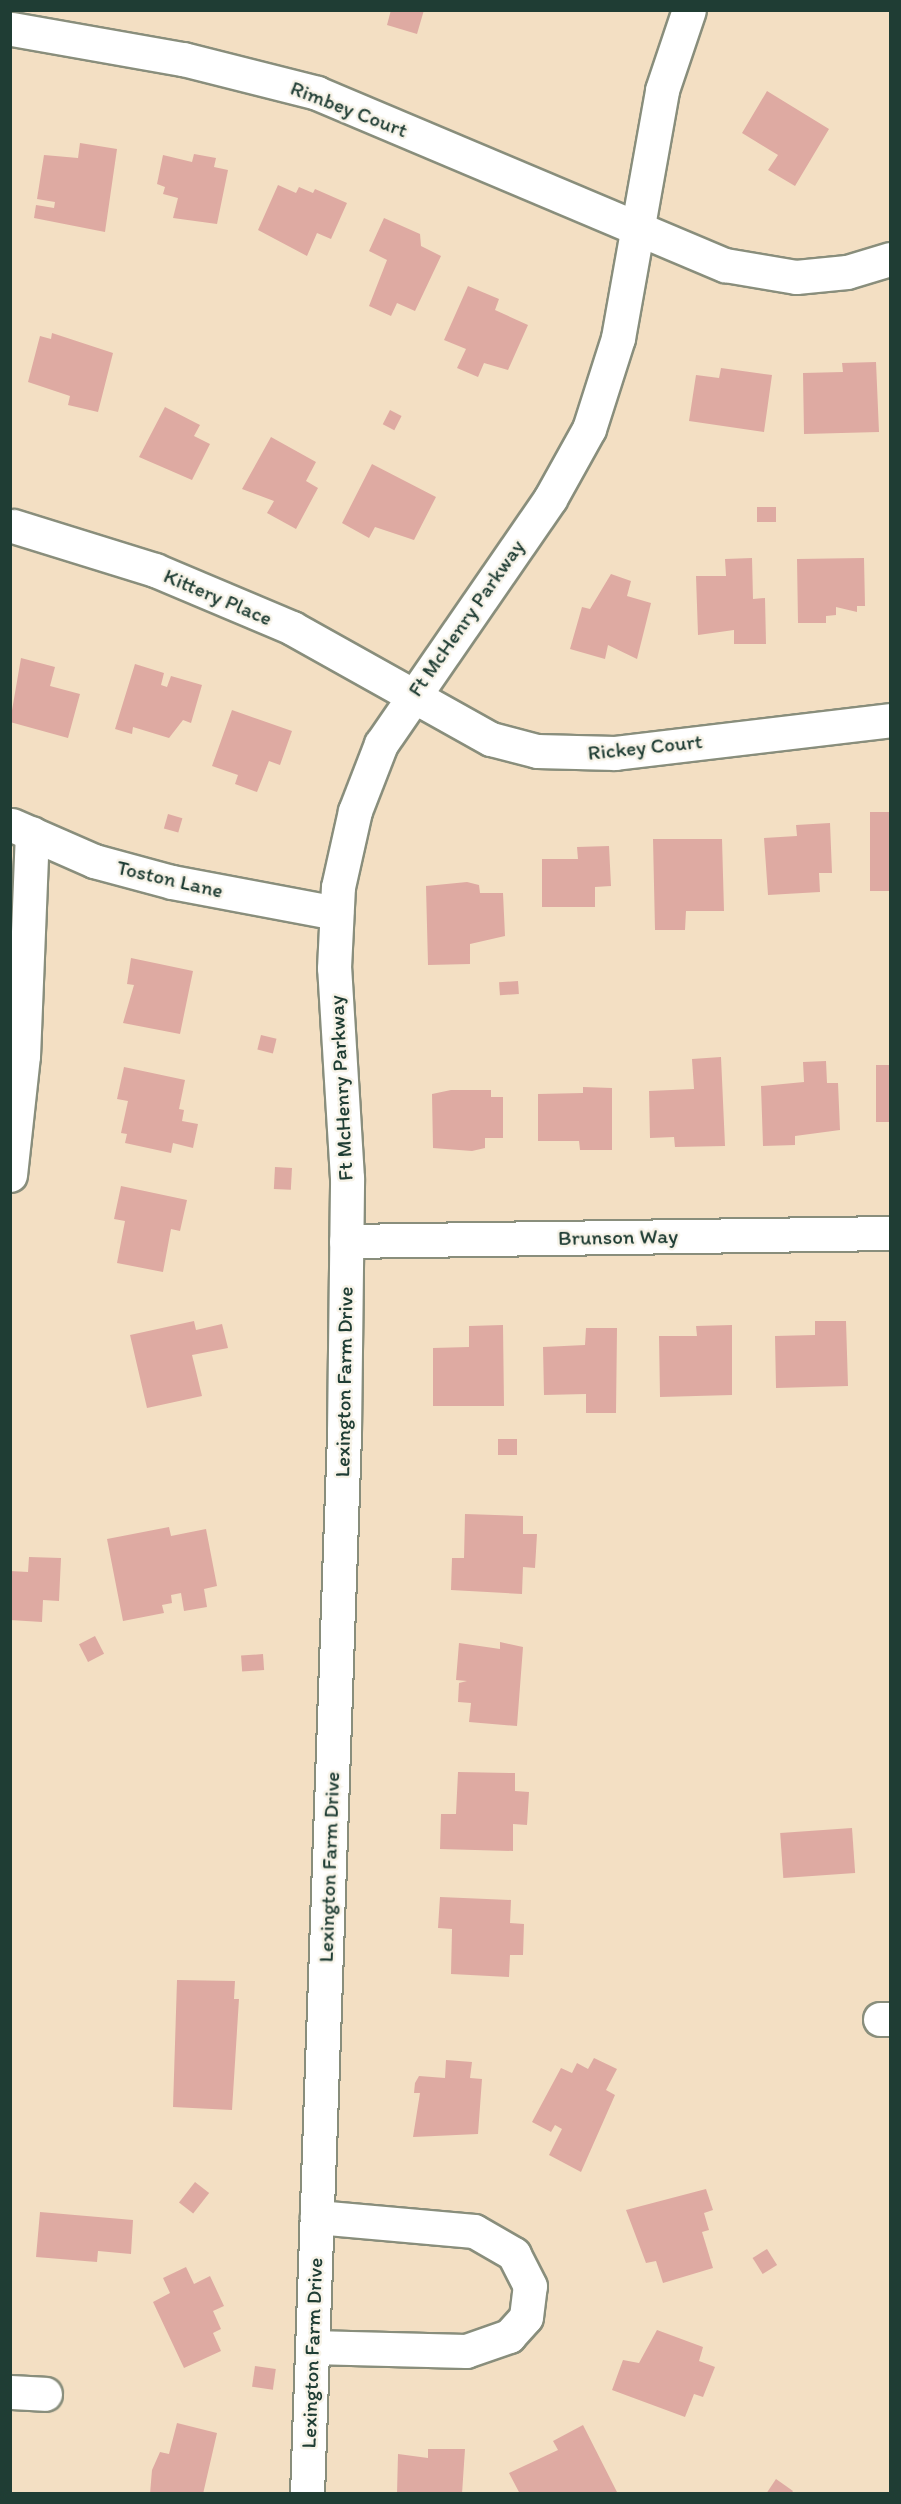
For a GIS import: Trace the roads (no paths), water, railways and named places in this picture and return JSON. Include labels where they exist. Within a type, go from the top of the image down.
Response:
[{"type":"street","name":"Ft McHenry Parkway","points":[[346,1241],[336,913],[365,782],[411,695],[550,500],[589,429],[618,338],[662,90],[689,10]]},
{"type":"street","name":"Rimbey Court","points":[[12,29],[183,59],[317,93],[725,265],[796,277],[847,272],[891,259]]},
{"type":"street","name":"Kittery Place","points":[[13,526],[155,570],[292,628],[411,695]]},
{"type":"street","name":"Rickey Court","points":[[411,695],[491,739],[584,755],[891,720]]},
{"type":"street","name":"Toston Lane","points":[[21,828],[94,861],[172,882],[336,913]]},
{"type":"street","points":[[10,1175],[23,1056],[21,828]]},
{"type":"street","name":"Brunson Way","points":[[346,1241],[891,1233]]},
{"type":"street","name":"Lexington Farm Drive","points":[[307,2493],[346,1241]]},
{"type":"street","points":[[312,2347],[466,2351],[509,2336],[526,2317],[530,2286],[514,2254],[474,2231],[317,2217]]},
{"type":"street","points":[[10,2392],[45,2394]]}]
